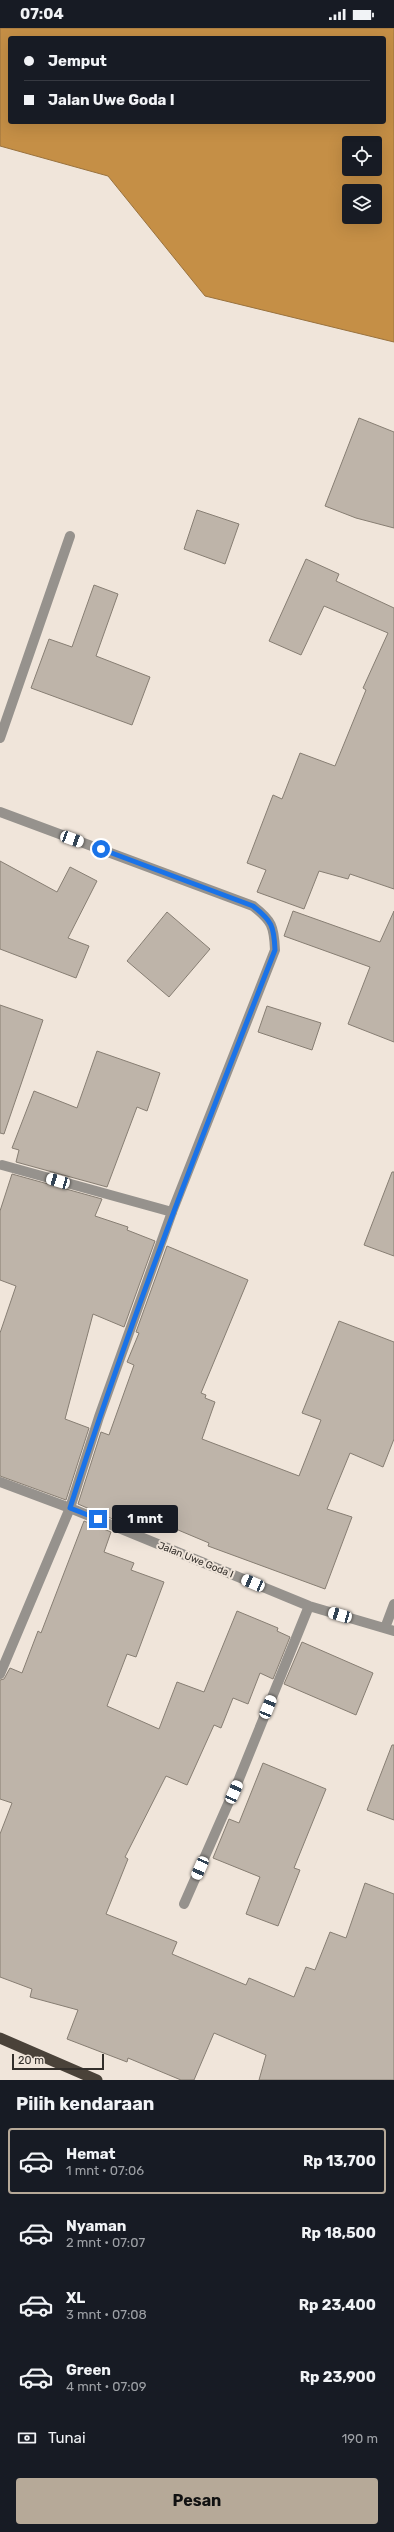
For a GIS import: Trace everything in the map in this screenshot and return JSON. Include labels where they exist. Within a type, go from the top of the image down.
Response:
[{"type":"highway","points":[[0,2038],[97,2080]]},
{"type":"street","points":[[0,738],[70,536]]},
{"type":"street","points":[[0,812],[253,906],[269,918],[274,932],[275,950],[172,1212],[99,1417],[70,1508],[0,1674]]},
{"type":"street","points":[[2,1165],[172,1212]]},
{"type":"street","name":"Jalan Uwe Goda I","points":[[0,1482],[70,1508],[309,1606],[390,1629]]},
{"type":"street","points":[[390,1629],[394,1604]]},
{"type":"street","points":[[184,1904],[239,1779],[309,1606]]},
{"type":"shaded area","points":[[0,28],[394,28],[394,342],[205,296],[108,176],[0,146]]},
{"type":"building","points":[[359,418],[394,432],[394,528],[356,518],[325,506]]},
{"type":"building","points":[[197,510],[239,524],[225,564],[184,549]]},
{"type":"building","points":[[306,559],[339,574],[336,581],[394,608],[394,889],[350,874],[348,879],[319,871],[304,909],[257,892],[266,870],[247,863],[273,795],[282,799],[300,753],[335,766],[366,690],[363,688],[388,633],[324,606],[301,655],[269,641]]},
{"type":"building","points":[[94,585],[118,594],[96,656],[150,677],[132,725],[31,688],[49,639],[72,647]]},
{"type":"building","points":[[0,861],[57,892],[70,867],[97,881],[68,938],[89,946],[76,978],[0,949]]},
{"type":"building","points":[[293,911],[380,942],[394,911],[394,1042],[348,1024],[370,967],[284,936]]},
{"type":"building","points":[[167,912],[210,949],[169,997],[127,961]]},
{"type":"building","points":[[0,1005],[43,1020],[4,1134],[0,1133]]},
{"type":"building","points":[[267,1006],[321,1023],[312,1050],[258,1032]]},
{"type":"building","points":[[97,1051],[160,1073],[147,1111],[137,1107],[107,1187],[16,1162],[19,1150],[12,1148],[34,1091],[77,1108]]},
{"type":"building","points":[[392,1172],[394,1172],[394,1256],[364,1245]]},
{"type":"building","points":[[12,1174],[102,1199],[95,1216],[128,1227],[127,1230],[155,1241],[124,1327],[93,1314],[65,1419],[89,1428],[66,1500],[0,1476],[0,1333],[16,1286],[0,1280],[0,1211]]},
{"type":"building","points":[[167,1246],[248,1280],[201,1393],[206,1395],[205,1398],[215,1402],[202,1439],[299,1476],[321,1420],[302,1413],[339,1321],[394,1342],[394,1439],[383,1467],[350,1453],[327,1509],[352,1517],[325,1589],[208,1546],[209,1543],[171,1527],[119,1509],[115,1520],[78,1504],[101,1432],[109,1435],[134,1365],[127,1362],[139,1333],[136,1332]]},
{"type":"building","points":[[84,1521],[111,1532],[104,1552],[134,1563],[131,1570],[164,1582],[136,1657],[127,1654],[107,1706],[159,1729],[177,1682],[204,1692],[237,1611],[278,1628],[277,1631],[290,1637],[273,1679],[260,1673],[248,1704],[233,1698],[221,1728],[214,1725],[187,1785],[166,1776],[125,1857],[128,1859],[106,1914],[177,1942],[172,1954],[246,1985],[249,1978],[294,1997],[306,1967],[315,1970],[330,1932],[346,1938],[365,1883],[394,1894],[394,2080],[259,2080],[266,2055],[214,2033],[194,2080],[181,2080],[128,2058],[127,2062],[67,2039],[78,2010],[30,1997],[32,1989],[0,1977],[0,1834],[12,1803],[0,1799],[0,1680],[4,1679],[10,1668],[22,1673],[38,1631],[41,1633]]},
{"type":"building","points":[[302,1642],[373,1673],[356,1715],[284,1684]]},
{"type":"building","points":[[392,1745],[394,1745],[394,1820],[367,1810]]},
{"type":"building","points":[[263,1763],[326,1789],[294,1868],[300,1870],[278,1926],[246,1914],[260,1877],[213,1858],[229,1819],[239,1823]]},
{"type":"route","points":[[98,1519],[70,1508],[99,1417],[172,1212],[275,950],[274,932],[269,918],[253,906],[101,849]]}]
